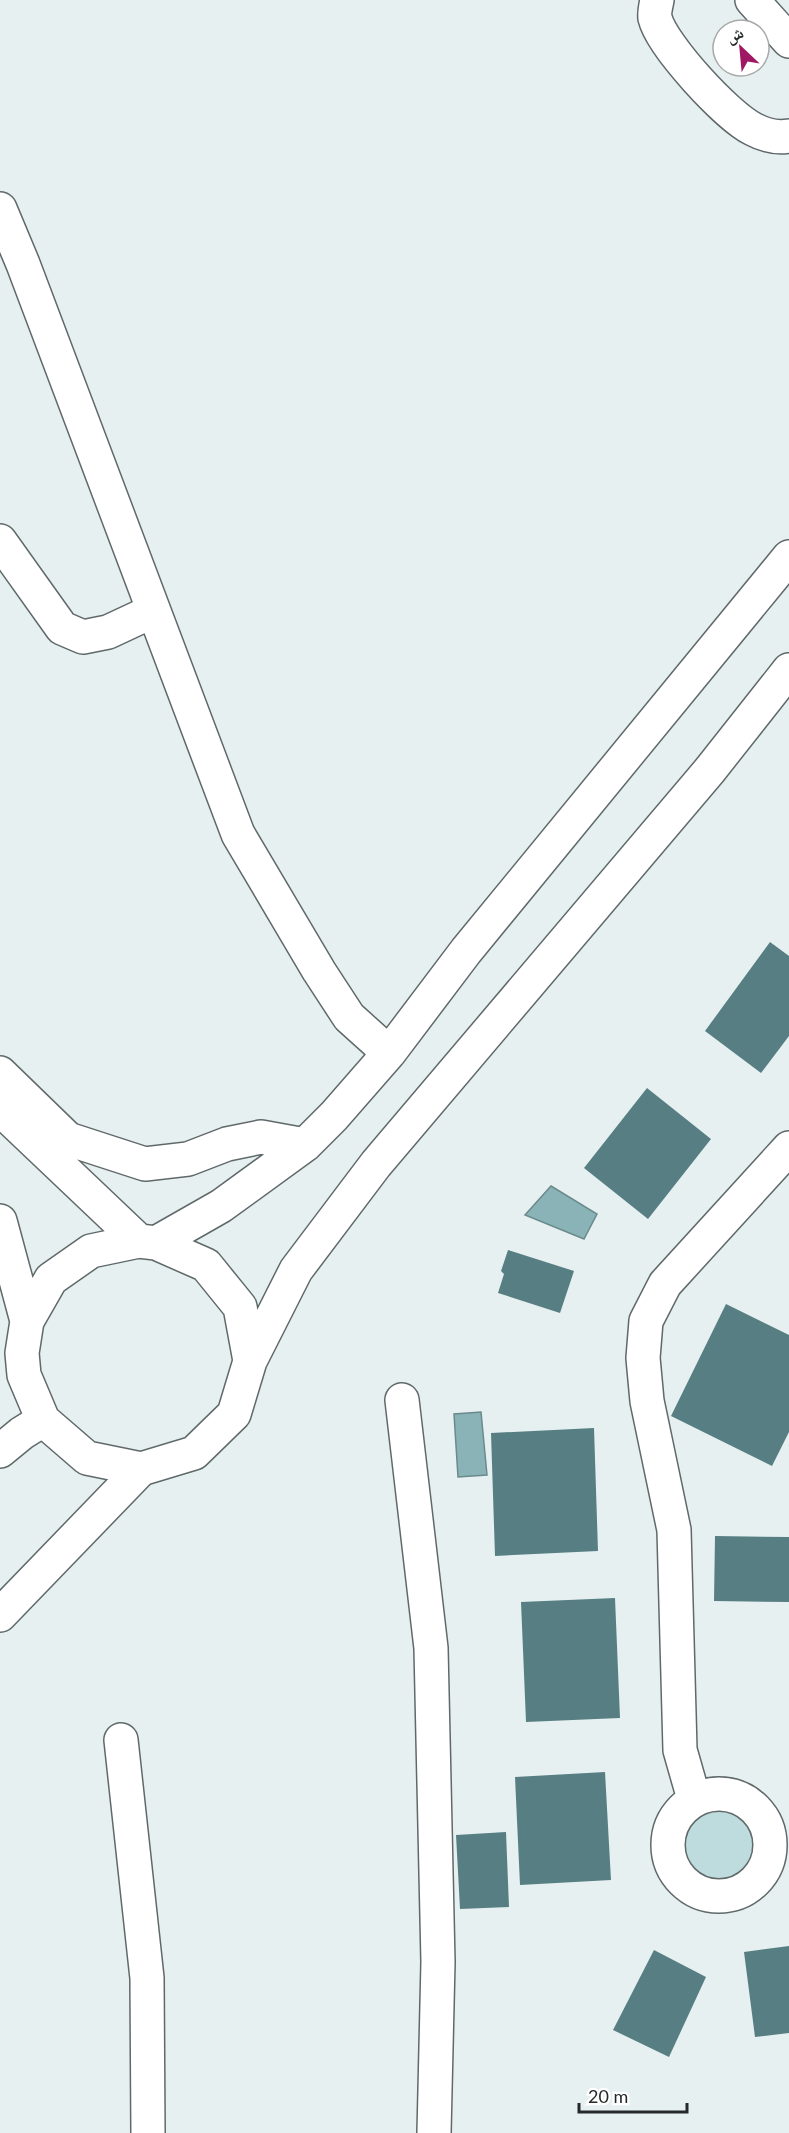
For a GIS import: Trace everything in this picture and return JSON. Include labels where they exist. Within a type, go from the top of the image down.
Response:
[{"type":"street","points":[[657,0],[654,18],[673,52],[726,109],[753,129],[778,137],[789,136]]},
{"type":"street","points":[[752,0],[789,41]]},
{"type":"street","points":[[0,208],[12,270],[153,611],[238,834],[349,1017],[388,1053]]},
{"type":"street","points":[[0,541],[62,628],[83,637],[108,632],[153,611]]},
{"type":"street","points":[[789,557],[465,951],[388,1053],[334,1116],[305,1145],[220,1206],[147,1242],[92,1251],[51,1279],[11,1351],[43,1420],[87,1458],[141,1469],[194,1453],[234,1414],[250,1361],[296,1270],[376,1164],[702,779],[789,670]]},
{"type":"street","points":[[0,1073],[68,1139],[145,1164],[188,1159],[227,1144],[261,1137],[305,1145]]},
{"type":"street","points":[[0,1109],[147,1242],[206,1265],[240,1307],[250,1361]]},
{"type":"street","points":[[694,1799],[681,1750],[674,1530],[646,1401],[643,1358],[646,1321],[664,1284],[789,1148]]},
{"type":"street","points":[[0,1221],[27,1321]]},
{"type":"street","points":[[402,1400],[431,1648],[438,1962],[434,2133]]},
{"type":"street","points":[[0,1451],[22,1432],[43,1420]]},
{"type":"street","points":[[0,1615],[141,1469]]},
{"type":"street","points":[[121,1740],[147,1978],[148,2133]]},
{"type":"street","points":[[725,1793],[741,1798],[754,1807],[764,1819],[780,1850],[756,1881],[741,1891],[724,1896],[707,1895],[690,1888],[677,1876],[669,1860],[667,1842],[671,1825],[680,1810],[694,1799],[709,1794],[725,1793]]},
{"type":"shaded area","points":[[551,1186],[597,1214],[584,1239],[525,1215]]},
{"type":"shaded area","points":[[481,1412],[487,1475],[458,1477],[454,1414]]},
{"type":"shaded area","points":[[719,1809],[732,1812],[744,1819],[751,1831],[754,1844],[751,1857],[744,1869],[732,1876],[719,1879],[706,1876],[694,1869],[687,1857],[684,1844],[687,1831],[694,1819],[706,1812]]},
{"type":"building","points":[[770,942],[789,956],[789,1036],[761,1073],[705,1031]]},
{"type":"building","points":[[647,1088],[711,1139],[648,1219],[584,1168]]},
{"type":"building","points":[[508,1250],[574,1271],[560,1313],[498,1293],[504,1274],[501,1271]]},
{"type":"building","points":[[726,1304],[789,1335],[789,1432],[772,1466],[671,1416]]},
{"type":"building","points":[[594,1428],[598,1551],[495,1556],[491,1433]]},
{"type":"building","points":[[715,1536],[789,1537],[789,1602],[714,1601]]},
{"type":"building","points":[[615,1598],[620,1718],[526,1722],[521,1602]]},
{"type":"building","points":[[605,1772],[611,1880],[520,1885],[515,1777]]},
{"type":"building","points":[[506,1832],[509,1907],[460,1909],[456,1835]]},
{"type":"building","points":[[789,1946],[789,2033],[755,2037],[744,1952]]},
{"type":"building","points":[[654,1950],[706,1977],[669,2057],[613,2030]]}]
